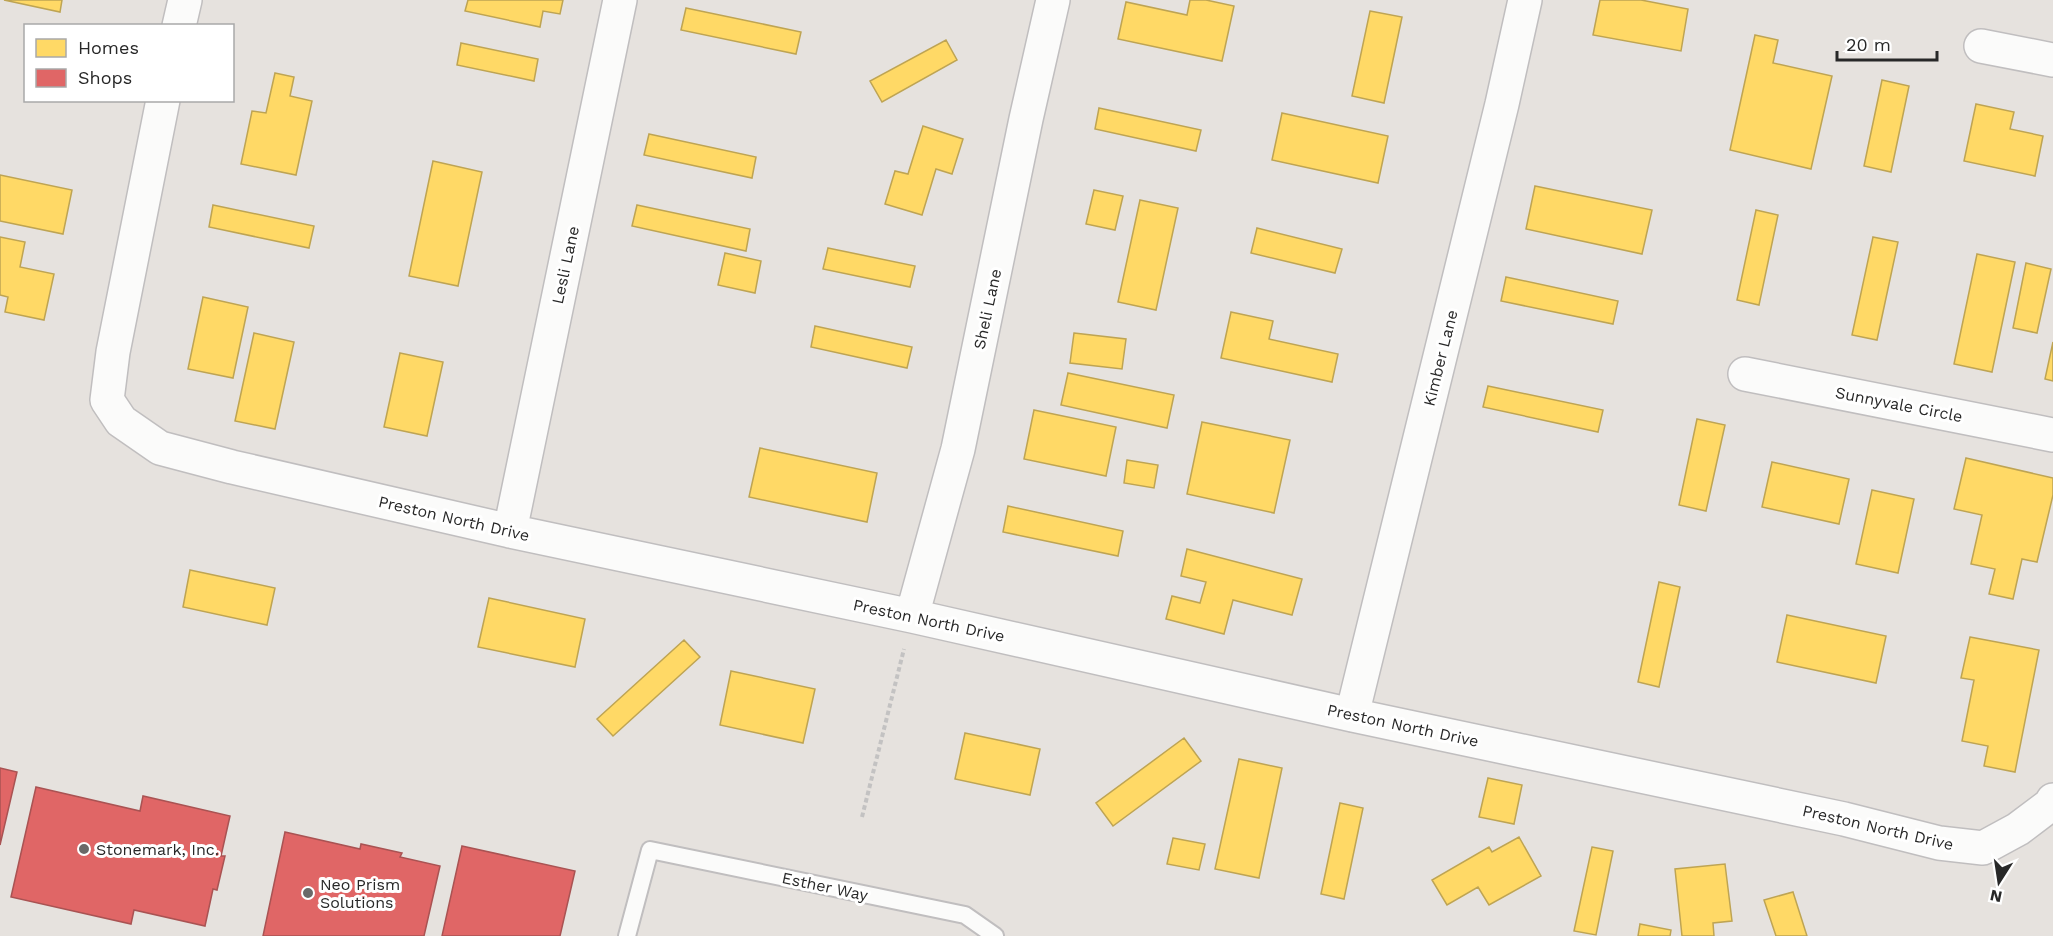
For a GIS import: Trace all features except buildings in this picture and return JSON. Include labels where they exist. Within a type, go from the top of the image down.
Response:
[{"type":"street","points":[[179,24],[185,0]]},
{"type":"street","name":"Lesli Lane","points":[[510,531],[620,0]]},
{"type":"street","name":"Sheli Lane","points":[[912,616],[958,449],[1053,0]]},
{"type":"street","name":"Kimber Lane","points":[[1352,715],[1525,0]]},
{"type":"street","points":[[1981,46],[2053,60]]},
{"type":"street","name":"Preston North Drive","points":[[163,102],[113,352],[107,400],[121,421],[160,448],[232,467],[510,531],[912,616],[1352,715],[1844,819],[1939,843],[1983,848],[2018,829],[2050,805],[2053,800]]},
{"type":"street","name":"Sunnyvale Circle","points":[[1745,374],[2053,435]]},
{"type":"lane","name":"Esther Way","points":[[627,936],[650,850],[965,915],[995,936]]},
{"type":"path","points":[[862,818],[912,616]]},
{"type":"place","name":"Stonemark, Inc.","points":[[84,849]]},
{"type":"place","name":"Neo Prism Solutions","points":[[308,893]]}]
